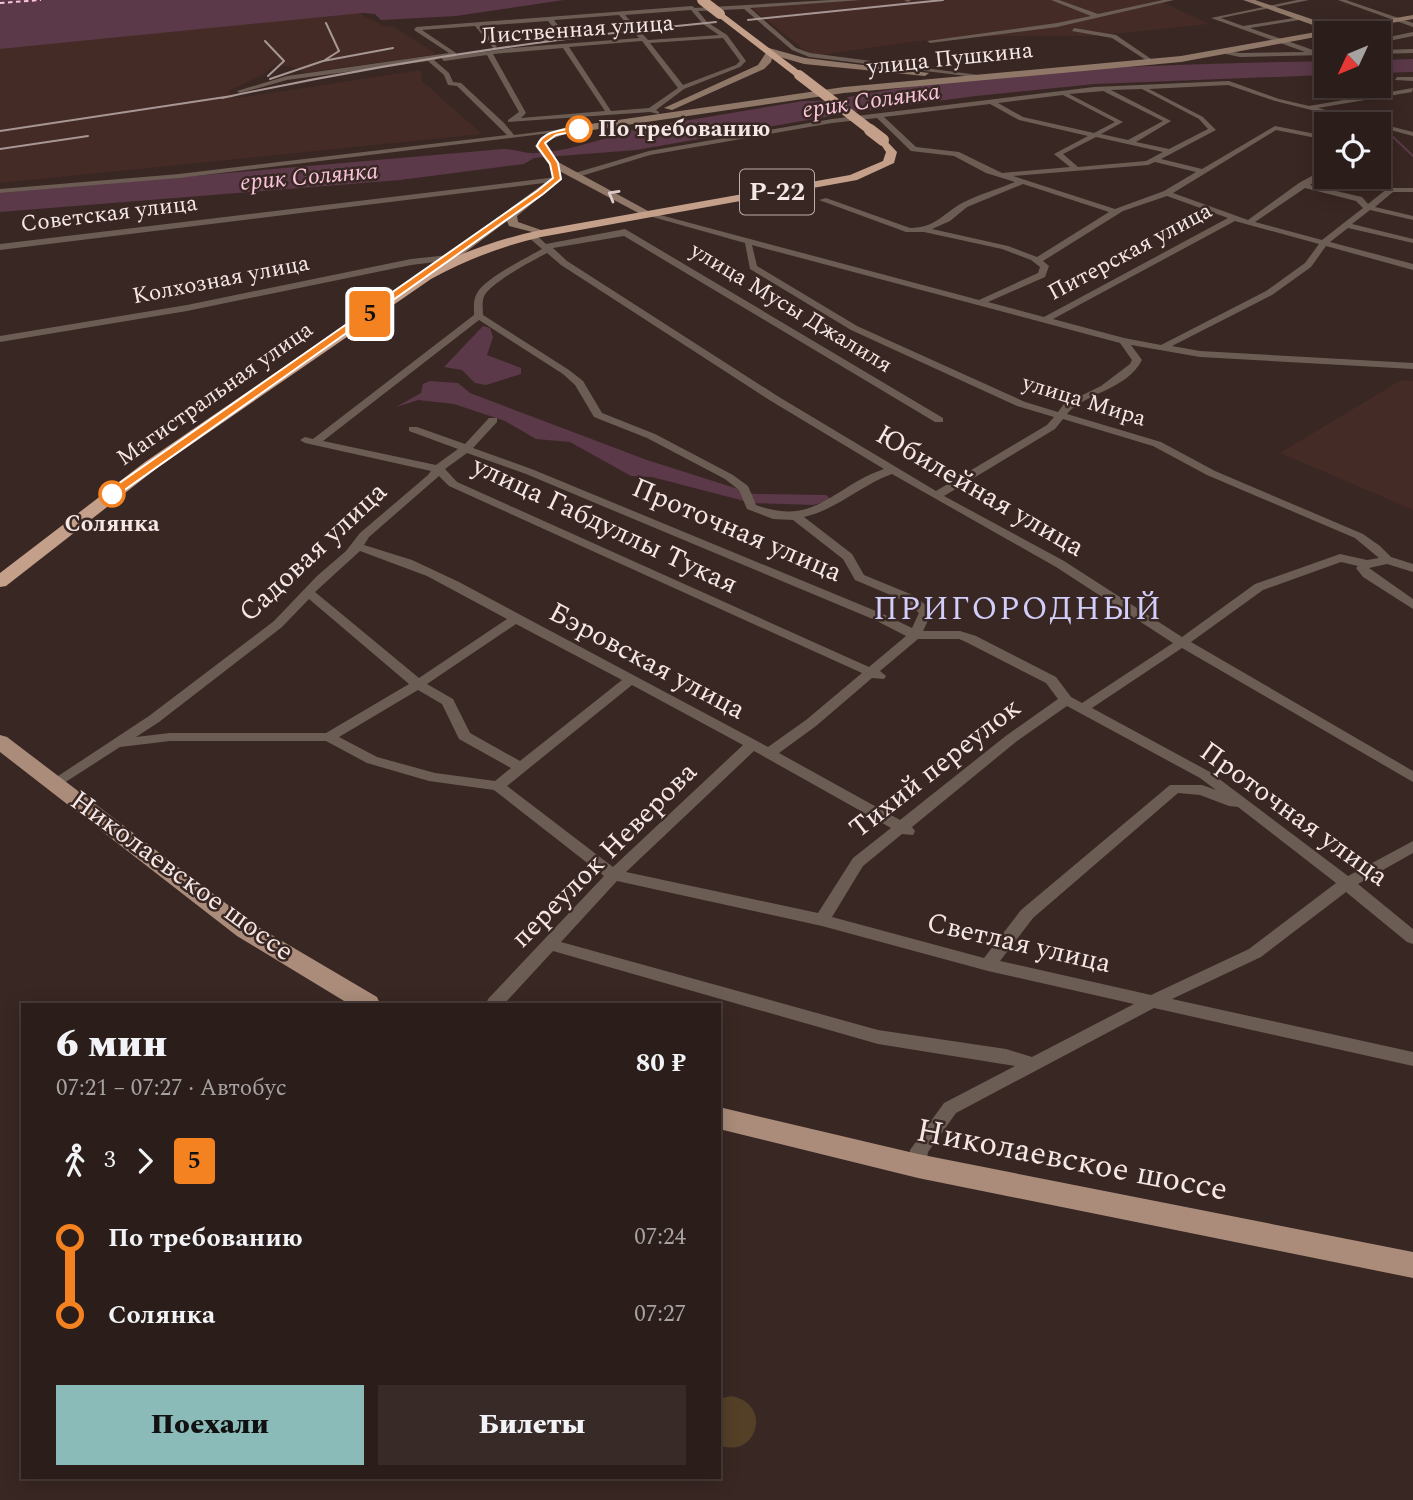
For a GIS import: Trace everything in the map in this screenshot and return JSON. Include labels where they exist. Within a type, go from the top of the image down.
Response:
[{"type":"highway","name":"Р-22","points":[[702,0],[769,51]]},
{"type":"highway","name":"Магистральная улица","points":[[0,582],[151,465],[426,276],[472,251],[542,241],[646,214],[853,178],[888,163],[892,152],[883,140],[769,51]]},
{"type":"main road","points":[[1247,0],[1314,23]]},
{"type":"main road","name":"улица Пушкина","points":[[1389,21],[1413,17]]},
{"type":"main road","name":"улица Пушкина","points":[[548,154],[563,131],[844,90],[1151,61],[1314,36]]},
{"type":"main road","points":[[641,120],[654,111],[704,94],[761,67],[767,62],[769,51],[804,61],[979,76]]},
{"type":"main road","points":[[704,94],[719,100],[744,99],[887,79],[900,75],[896,70]]},
{"type":"main road","points":[[548,154],[577,175],[646,214]]},
{"type":"main road","points":[[548,154],[557,178]]},
{"type":"main road","points":[[557,178],[569,181],[577,175]]},
{"type":"main road","points":[[426,276],[557,178]]},
{"type":"main road","points":[[517,209],[511,215],[513,224],[542,241]]},
{"type":"main road","name":"Николаевское шоссе","points":[[0,741],[245,930],[366,1003]]},
{"type":"main road","name":"Николаевское шоссе","points":[[721,1118],[918,1166],[1413,1265]]},
{"type":"street","points":[[454,54],[416,29],[620,13],[858,0]]},
{"type":"street","points":[[1054,0],[1097,16]]},
{"type":"street","points":[[930,41],[990,35],[1171,0]]},
{"type":"street","points":[[1306,0],[1214,18],[1239,29],[1314,52]]},
{"type":"street","points":[[1341,0],[1413,24]]},
{"type":"street","points":[[746,8],[794,49],[809,55],[979,76]]},
{"type":"street","points":[[502,124],[515,120],[608,111],[654,111],[682,88],[738,66],[743,61],[724,36],[705,23],[694,10]]},
{"type":"street","points":[[620,13],[682,88]]},
{"type":"street","points":[[240,91],[287,78],[431,60],[563,36],[549,18]]},
{"type":"street","points":[[1239,29],[1299,18]]},
{"type":"street","points":[[476,23],[523,113],[515,120]]},
{"type":"street","points":[[1074,30],[1114,36],[1151,61]]},
{"type":"street","points":[[1391,39],[1413,34]]},
{"type":"street","name":"Лиственная улица","points":[[431,60],[492,50],[724,36]]},
{"type":"street","points":[[565,46],[608,111]]},
{"type":"street","points":[[1391,47],[1400,51]]},
{"type":"street","points":[[1391,51],[1413,51]]},
{"type":"street","points":[[1219,52],[1240,55],[1314,52]]},
{"type":"street","points":[[431,60],[447,74],[450,84],[459,84],[502,124],[512,137],[548,154]]},
{"type":"street","points":[[287,78],[298,72]]},
{"type":"street","points":[[1412,90],[1396,82],[1397,79],[1413,79]]},
{"type":"street","points":[[577,175],[649,153],[878,115],[1103,89],[1192,84],[1235,85],[1323,112]]},
{"type":"street","points":[[1143,88],[1201,118],[1213,128],[1212,131],[1156,160]]},
{"type":"street","points":[[1103,89],[1168,121],[1129,143]]},
{"type":"street","points":[[1306,108],[1412,90]]},
{"type":"street","points":[[1066,95],[1119,120],[1056,156],[1076,168]]},
{"type":"street","points":[[992,102],[1021,119],[1172,152]]},
{"type":"street","points":[[878,115],[914,149],[956,154],[1022,182],[1116,212]]},
{"type":"street","points":[[1038,260],[1116,212],[1167,193],[1275,128],[1314,136]]},
{"type":"street","points":[[1391,129],[1413,135]]},
{"type":"street","points":[[0,191],[179,176],[563,131]]},
{"type":"street","points":[[1413,135],[1407,139],[1413,143]]},
{"type":"street","points":[[1003,175],[1156,160],[1201,171]]},
{"type":"street","name":"Советская улица","points":[[0,247],[557,178]]},
{"type":"street","points":[[1249,223],[1314,178]]},
{"type":"street","points":[[924,230],[947,219],[964,205],[1022,182]]},
{"type":"street","points":[[1302,185],[1359,199],[1367,207],[1413,218]]},
{"type":"street","points":[[1162,348],[1269,293],[1308,265],[1324,245],[1367,207],[1398,188],[1413,190]]},
{"type":"street","points":[[1167,193],[1249,223],[1413,267]]},
{"type":"street","points":[[823,200],[909,230],[924,230],[1038,260],[1045,266],[1042,275],[981,302]]},
{"type":"street","points":[[646,214],[1123,341],[1200,354],[1413,366]]},
{"type":"street","name":"Питерская улица","points":[[1045,320],[1234,218]]},
{"type":"street","points":[[1345,225],[1413,241]]},
{"type":"street","name":"улица Мусы Джалиля","points":[[542,241],[624,232],[939,421]]},
{"type":"street","points":[[479,316],[478,300],[482,292],[517,266],[542,241]]},
{"type":"street","name":"Юбилейная улица","points":[[542,241],[564,263],[658,325],[893,470],[1060,564],[1180,641],[1413,776]]},
{"type":"street","name":"улица Мира","points":[[748,243],[753,267],[854,328],[1021,404],[1125,432],[1174,451],[1211,473],[1359,536],[1377,548],[1387,560]]},
{"type":"street","name":"Колхозная улица","points":[[0,339],[187,308],[411,262],[449,258]]},
{"type":"street","name":"улица Габдуллы Тукая","points":[[479,316],[310,441],[438,469],[453,485],[874,673]]},
{"type":"street","name":"Проточная улица","points":[[479,316],[566,372],[579,383],[598,415],[651,436],[744,488],[751,507],[778,516],[798,518]]},
{"type":"street","points":[[936,496],[1051,427],[1069,406],[1105,388],[1137,363],[1135,354],[1123,341]]},
{"type":"street","name":"Садовая улица","points":[[56,782],[118,743],[278,624],[310,594],[320,580],[359,547],[364,535],[438,469],[468,447],[493,420]]},
{"type":"street","name":"Проточная улица","points":[[413,429],[468,447],[879,617],[915,635],[960,635],[971,639],[1051,680],[1066,701],[1205,775],[1347,883],[1413,938]]},
{"type":"street","points":[[798,518],[831,504],[864,479],[893,470]]},
{"type":"street","points":[[769,753],[874,673],[915,635],[926,618],[922,607],[859,577],[848,557],[798,518]]},
{"type":"street","name":"Бэровская улица","points":[[359,547],[390,554],[452,584],[753,744],[904,828]]},
{"type":"street","points":[[1082,709],[1259,587],[1333,560],[1346,558],[1367,564],[1387,560],[1413,568]]},
{"type":"street","points":[[1367,564],[1362,568],[1367,574],[1413,605]]},
{"type":"street","points":[[310,594],[418,684],[449,702],[464,736],[521,767]]},
{"type":"street","points":[[329,737],[418,684],[515,619]]},
{"type":"street","points":[[498,786],[631,679]]},
{"type":"street","name":"Тихий переулок","points":[[822,920],[858,862],[1066,701]]},
{"type":"street","points":[[118,743],[170,737],[329,737],[372,760],[434,778],[498,786],[614,875]]},
{"type":"street","name":"переулок Неверова","points":[[495,1003],[614,875],[753,744]]},
{"type":"street","points":[[988,965],[1027,914],[1175,788],[1202,790],[1255,812]]},
{"type":"street","points":[[918,1166],[919,1150],[950,1108],[1153,1001],[1255,953],[1347,883],[1413,846]]},
{"type":"street","name":"Светлая улица","points":[[614,875],[822,920],[988,965],[1413,1059]]},
{"type":"street","points":[[551,945],[878,1037],[1006,1056],[1034,1064]]},
{"type":"shaded area","points":[[840,0],[1158,0],[1209,24],[1093,36],[992,36],[918,41],[820,55],[808,53],[752,8]]},
{"type":"shaded area","points":[[359,13],[384,26],[394,27],[437,54],[305,73],[294,67],[274,65],[264,74],[227,92],[238,98],[421,70],[422,81],[482,134],[0,183],[0,49]]},
{"type":"shaded area","points":[[1401,380],[1413,381],[1413,510],[1280,453]]},
{"type":"shaded area","points":[[731,1396],[744,1401],[752,1409],[756,1419],[755,1429],[743,1445],[732,1448],[721,1445],[721,1398]]},
{"type":"water","points":[[0,0],[564,0],[456,16],[381,20],[375,14],[363,13],[0,49]]},
{"type":"water","points":[[1413,59],[1413,72],[1391,73],[1391,60]]},
{"type":"water","name":"ерик Солянка","points":[[1314,61],[1314,75],[1095,84],[976,96],[860,111],[636,150],[534,158],[524,164],[400,180],[0,212],[0,193],[503,149],[547,152],[615,136],[618,132],[803,101],[846,100],[848,97],[907,87],[1026,73]]},
{"type":"water","points":[[483,326],[490,328],[493,337],[487,355],[521,368],[521,374],[486,385],[475,383],[462,370],[444,367]]},
{"type":"water","points":[[430,381],[458,383],[470,393],[647,460],[754,494],[826,495],[832,500],[813,505],[752,503],[652,477],[631,476],[570,442],[536,439],[505,421],[454,404],[418,400],[396,407],[421,393],[423,384]]},
{"type":"waterway","points":[[1391,135],[1413,156]]},
{"type":"ferry route","points":[[0,3],[41,0]]},
{"type":"railway","points":[[748,20],[943,0]]},
{"type":"railway","points":[[222,98],[468,53],[716,22]]},
{"type":"railway","points":[[325,60],[339,51],[326,23]]},
{"type":"railway","points":[[265,41],[284,61],[268,76]]},
{"type":"railway","points":[[270,79],[323,61],[393,48]]},
{"type":"railway","points":[[0,131],[232,96]]},
{"type":"railway","points":[[0,149],[88,136]]},
{"type":"bus line","name":"5","points":[[112,494],[426,276],[540,193],[557,179],[554,163],[540,146],[542,142],[554,134],[579,129]]},
{"type":"place","name":"По требованию","points":[[579,129]]},
{"type":"place","name":"Солянка","points":[[112,494]]},
{"type":"district","name":"ПРИГОРОДНЫЙ","points":[[1018,609]]}]
